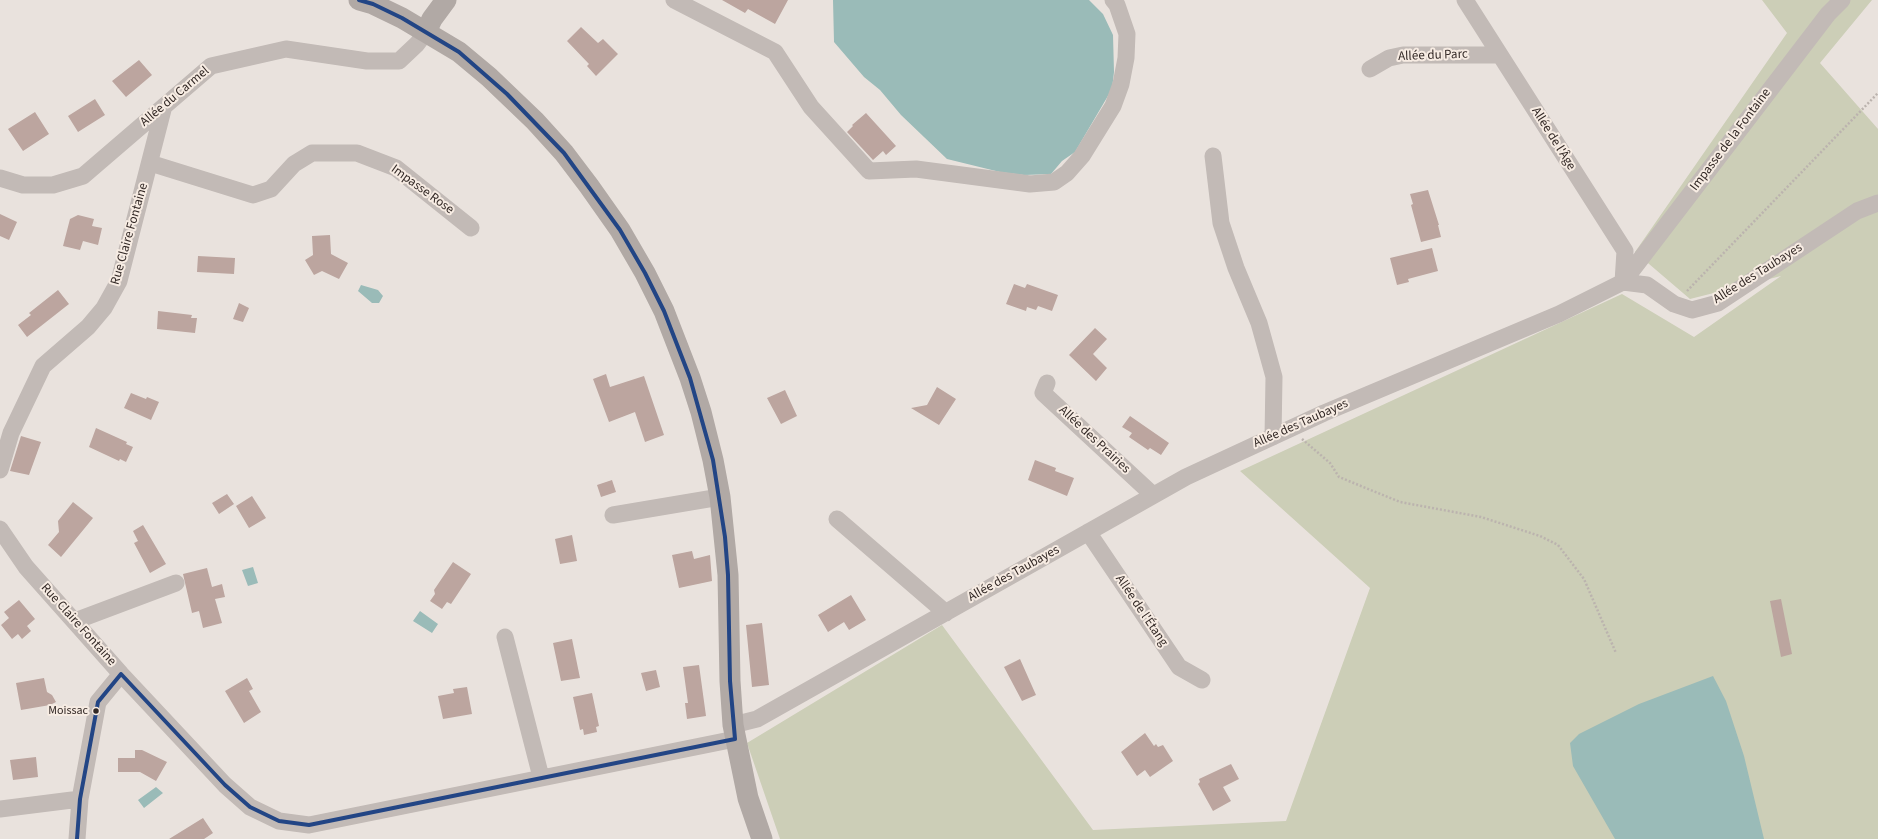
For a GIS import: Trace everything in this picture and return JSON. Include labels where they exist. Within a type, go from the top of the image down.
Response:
[{"type":"main road","points":[[359,0],[373,4],[426,32],[459,52],[489,77],[535,121],[564,153],[620,230],[657,298],[681,353],[701,412],[713,460],[720,497],[728,575],[730,681],[734,732],[748,798],[762,839]]},
{"type":"main road","points":[[426,32],[432,20],[446,0]]},
{"type":"street","points":[[674,0],[775,52],[811,107],[870,171],[916,169],[1030,184],[1054,182],[1067,173],[1082,156],[1113,106],[1121,84],[1126,58],[1127,34],[1117,6],[1113,0]]},
{"type":"street","name":"Allée de l'Âge","points":[[1465,0],[1625,251],[1623,282]]},
{"type":"street","name":"Impasse de la Fontaine","points":[[1623,282],[1828,14],[1842,0]]},
{"type":"street","name":"Allée du Carmel","points":[[0,178],[23,185],[53,185],[83,176],[211,66],[286,49],[367,61],[399,61],[417,44],[426,32]]},
{"type":"street","name":"Allée du Parc","points":[[1370,69],[1389,58],[1403,55],[1500,55]]},
{"type":"street","name":"Rue Claire Fontaine","points":[[0,470],[6,433],[43,366],[88,327],[104,308],[119,281],[164,106]]},
{"type":"street","name":"Impasse Rose","points":[[150,163],[253,194],[271,189],[294,164],[312,153],[357,153],[396,168],[471,228]]},
{"type":"street","points":[[1213,156],[1221,222],[1236,268],[1259,323],[1274,377],[1272,437]]},
{"type":"street","name":"Allée des Taubayes","points":[[734,732],[1153,495],[1186,477],[1290,428],[1559,314],[1623,282],[1647,285],[1674,304],[1692,310],[1718,303],[1857,211],[1878,203]]},
{"type":"street","name":"Allée des Prairies","points":[[1047,383],[1043,393],[1153,495]]},
{"type":"street","points":[[613,515],[720,497]]},
{"type":"street","points":[[837,519],[946,613]]},
{"type":"street","name":"Rue Claire Fontaine","points":[[0,529],[26,567],[121,674],[225,785],[250,807],[279,821],[309,825],[541,777],[734,732]]},
{"type":"street","name":"Allée de l'Étang","points":[[1088,532],[1178,667],[1202,680]]},
{"type":"street","points":[[75,621],[176,583]]},
{"type":"street","points":[[505,637],[541,777]]},
{"type":"street","points":[[77,839],[80,799],[98,702],[121,674]]},
{"type":"street","points":[[0,809],[80,799]]},
{"type":"path","points":[[1674,304],[1878,93]]},
{"type":"path","points":[[1290,428],[1330,463],[1340,478],[1400,502],[1481,517],[1540,536],[1558,545],[1584,579],[1616,653]]},
{"type":"green space","points":[[1762,0],[1872,0],[1820,63],[1878,129],[1878,839],[780,839],[747,743],[942,625],[1093,830],[1286,821],[1370,588],[1240,471],[1622,294],[1694,337],[1781,276],[1690,299],[1635,252],[1787,33]]},
{"type":"water","points":[[833,0],[1089,0],[1103,14],[1113,35],[1114,72],[1112,89],[1075,152],[1062,161],[1051,174],[1024,175],[1000,172],[947,159],[901,115],[880,90],[864,77],[834,42]]},
{"type":"water","points":[[361,285],[378,290],[383,296],[379,303],[372,303],[358,291]]},
{"type":"water","points":[[253,567],[258,583],[248,586],[242,570]]},
{"type":"water","points":[[420,611],[438,624],[432,633],[413,621]]},
{"type":"water","points":[[1713,676],[1726,701],[1744,756],[1764,839],[1615,839],[1573,766],[1570,743],[1579,734],[1639,704]]},
{"type":"water","points":[[156,787],[163,793],[144,808],[138,800]]},
{"type":"building","points":[[722,0],[788,0],[775,24],[748,9],[745,13]]},
{"type":"building","points":[[581,27],[598,43],[603,39],[618,54],[596,76],[587,66],[589,64],[567,41]]},
{"type":"building","points":[[139,60],[152,75],[126,97],[112,81]]},
{"type":"building","points":[[95,99],[105,115],[78,132],[68,116]]},
{"type":"building","points":[[35,112],[49,134],[23,151],[8,129]]},
{"type":"building","points":[[866,113],[896,146],[886,155],[883,151],[873,160],[847,132],[853,126],[852,125]]},
{"type":"building","points":[[1428,190],[1439,225],[1441,237],[1421,242],[1411,205],[1413,204],[1410,194]]},
{"type":"building","points":[[0,214],[17,222],[9,240],[0,236]]},
{"type":"building","points":[[78,215],[94,219],[92,226],[102,228],[98,245],[83,241],[80,250],[63,246],[70,219]]},
{"type":"building","points":[[330,235],[331,254],[348,263],[339,279],[322,271],[314,275],[305,260],[313,255],[312,236]]},
{"type":"building","points":[[1432,248],[1438,271],[1408,279],[1409,282],[1397,285],[1390,258]]},
{"type":"building","points":[[198,256],[235,258],[234,274],[197,272]]},
{"type":"building","points":[[1014,284],[1025,288],[1027,284],[1058,295],[1052,311],[1038,306],[1036,310],[1027,307],[1026,311],[1006,304]]},
{"type":"building","points":[[58,290],[69,304],[27,337],[18,325],[31,315],[29,313]]},
{"type":"building","points":[[239,303],[249,308],[243,322],[233,319]]},
{"type":"building","points":[[158,311],[192,315],[191,318],[197,318],[195,333],[157,329]]},
{"type":"building","points":[[1095,328],[1107,339],[1093,354],[1107,368],[1096,381],[1069,355]]},
{"type":"building","points":[[606,374],[610,387],[644,376],[664,435],[645,442],[635,412],[609,422],[593,379]]},
{"type":"building","points":[[937,387],[956,399],[939,425],[911,408],[927,405]]},
{"type":"building","points":[[785,390],[797,416],[781,424],[767,398]]},
{"type":"building","points":[[131,393],[159,402],[151,420],[124,408]]},
{"type":"building","points":[[1130,416],[1169,443],[1161,455],[1150,448],[1148,450],[1129,437],[1132,433],[1122,427]]},
{"type":"building","points":[[96,428],[127,442],[126,444],[133,447],[126,462],[120,459],[119,461],[89,447]]},
{"type":"building","points":[[21,436],[41,442],[29,475],[10,471]]},
{"type":"building","points":[[1035,460],[1056,468],[1055,471],[1074,478],[1067,496],[1028,480]]},
{"type":"building","points":[[612,480],[616,492],[601,497],[597,485]]},
{"type":"building","points":[[227,494],[234,504],[219,514],[212,503]]},
{"type":"building","points":[[252,496],[266,518],[249,528],[236,506]]},
{"type":"building","points":[[73,502],[93,518],[61,557],[48,545],[59,532],[58,521]]},
{"type":"building","points":[[143,525],[166,564],[150,573],[134,543],[138,541],[133,531]]},
{"type":"building","points":[[572,535],[577,561],[560,564],[555,539]]},
{"type":"building","points":[[692,551],[694,559],[710,555],[712,581],[679,588],[672,555]]},
{"type":"building","points":[[453,562],[471,574],[451,604],[447,602],[442,609],[430,601],[435,594],[434,590]]},
{"type":"building","points":[[207,568],[212,587],[222,584],[225,597],[215,599],[222,623],[203,628],[199,611],[192,613],[183,574]]},
{"type":"building","points":[[851,595],[866,620],[849,630],[844,622],[828,632],[818,615]]},
{"type":"building","points":[[1781,599],[1792,654],[1781,657],[1770,601]]},
{"type":"building","points":[[19,600],[35,619],[27,626],[31,631],[22,639],[18,634],[12,639],[1,625],[9,618],[4,612]]},
{"type":"building","points":[[762,623],[769,685],[752,687],[746,625]]},
{"type":"building","points":[[572,639],[580,678],[561,681],[553,643]]},
{"type":"building","points":[[1020,659],[1036,695],[1022,701],[1004,667]]},
{"type":"building","points":[[699,665],[706,716],[687,719],[685,703],[688,703],[683,667]]},
{"type":"building","points":[[656,670],[660,687],[646,691],[641,673]]},
{"type":"building","points":[[44,678],[47,692],[52,695],[56,702],[50,705],[21,710],[16,683]]},
{"type":"building","points":[[247,678],[253,689],[249,691],[261,712],[244,723],[225,691]]},
{"type":"building","points":[[467,687],[472,714],[443,719],[438,696],[454,693],[453,689]]},
{"type":"building","points":[[592,693],[599,726],[596,727],[597,732],[584,735],[583,729],[580,730],[573,697]]},
{"type":"building","points":[[1145,733],[1154,746],[1156,744],[1158,747],[1163,745],[1173,761],[1150,777],[1145,770],[1137,776],[1121,752]]},
{"type":"building","points":[[135,750],[142,750],[167,762],[156,781],[140,772],[118,772],[118,758],[135,758]]},
{"type":"building","points":[[36,757],[38,777],[13,780],[10,760]]},
{"type":"building","points":[[1231,764],[1239,779],[1223,787],[1231,801],[1213,811],[1198,784],[1200,782],[1199,779]]},
{"type":"building","points":[[203,818],[213,833],[204,839],[169,839]]},
{"type":"transit line","points":[[359,0],[373,4],[402,18],[459,52],[507,94],[564,153],[620,230],[645,273],[664,311],[690,378],[713,460],[725,537],[728,575],[730,681],[735,739]]},
{"type":"transit line","points":[[121,674],[225,785],[250,807],[279,821],[309,825],[735,739]]},
{"type":"transit line","points":[[77,839],[80,799],[98,702],[121,674]]},
{"type":"place","name":"Moissac","points":[[96,711]]}]
